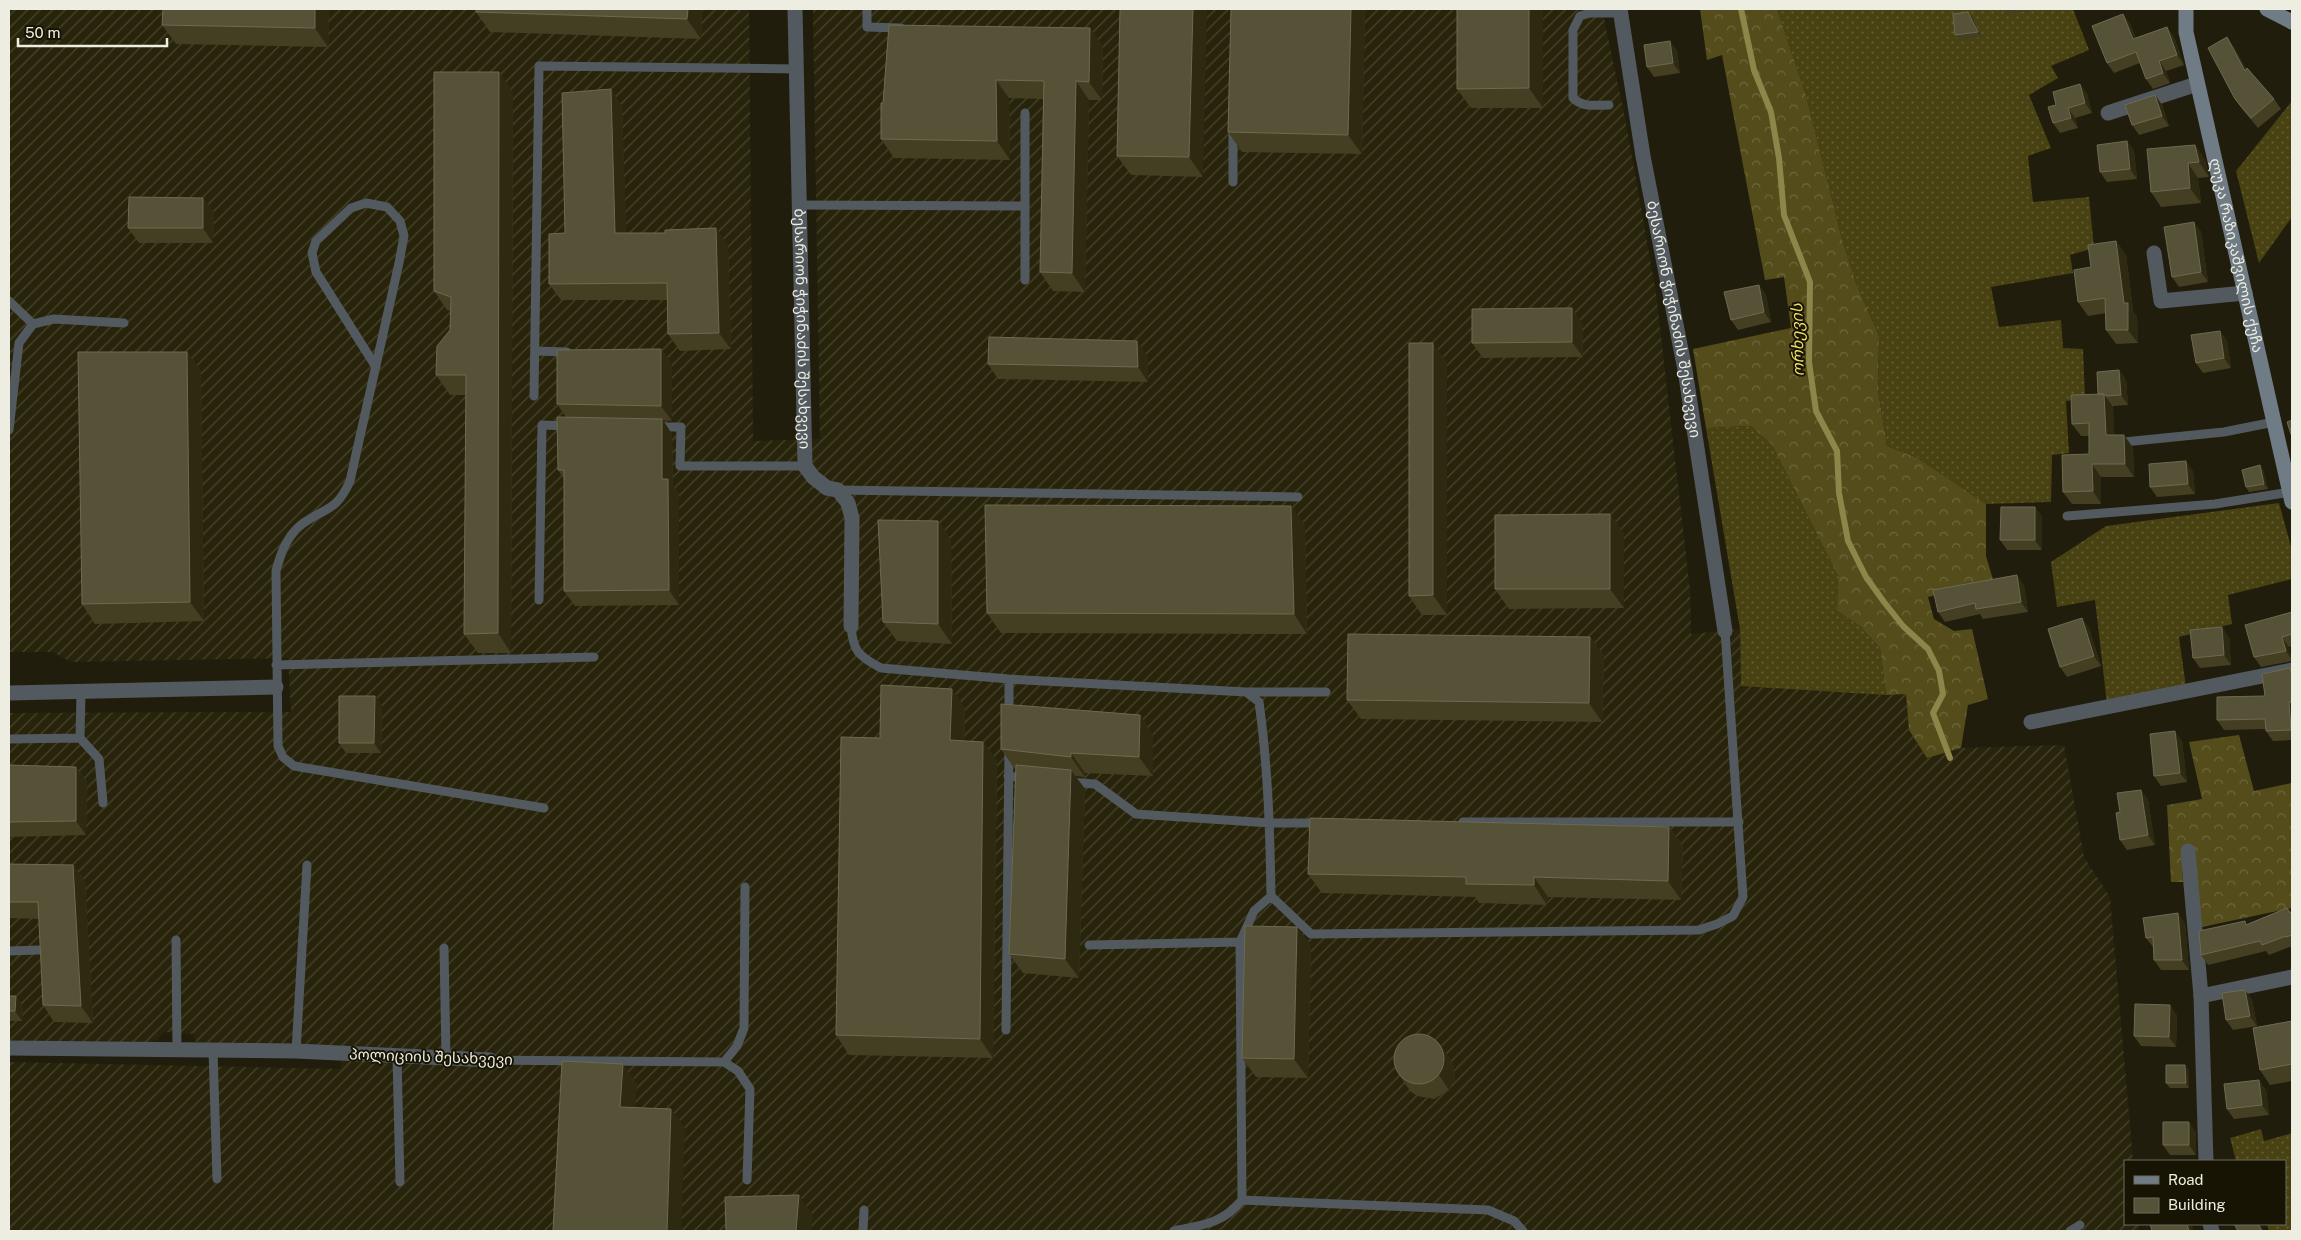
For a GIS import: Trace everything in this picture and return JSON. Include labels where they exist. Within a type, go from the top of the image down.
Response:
[{"type":"street","name":"ბესარიონ ჭიჭინაძის შესახვევი","points":[[795,9],[805,466],[813,477],[827,488],[838,490]]},
{"type":"street","name":"ლუკა რაზიკაშვილის ქუჩა","points":[[2186,9],[2186,32],[2197,84],[2274,422],[2288,460],[2291,497]]},
{"type":"street","points":[[2267,9],[2292,22]]},
{"type":"street","name":"ბესარიონ ჭიჭინაძის შესახვევი","points":[[1620,11],[1643,156],[1685,370],[1725,630]]},
{"type":"street","points":[[2108,113],[2197,84]]},
{"type":"street","points":[[2154,252],[2161,301],[2222,297],[2245,293]]},
{"type":"street","points":[[838,490],[848,503],[852,518],[851,626]]},
{"type":"street","points":[[2031,722],[2292,670]]},
{"type":"street","points":[[9,694],[276,687]]},
{"type":"street","points":[[2188,850],[2201,996],[2206,1160]]},
{"type":"street","points":[[2201,996],[2292,977]]},
{"type":"street","name":"პოლიციის შესახვევი","points":[[9,1048],[296,1051],[490,1060]]},
{"type":"lane","points":[[867,9],[867,27],[915,28]]},
{"type":"lane","points":[[1609,105],[1586,105],[1579,103],[1574,98],[1573,30],[1580,16],[1590,13],[1620,11]]},
{"type":"lane","points":[[534,396],[539,66],[797,69]]},
{"type":"lane","points":[[1025,113],[1025,280]]},
{"type":"lane","points":[[1232,182],[1233,114]]},
{"type":"lane","points":[[376,367],[316,272],[312,262],[312,252],[316,241],[351,208],[366,203],[387,207],[400,221],[404,236],[376,367],[350,481],[342,498],[328,509],[302,524],[285,543],[276,571],[278,746],[283,757],[294,766],[544,808]]},
{"type":"lane","points":[[800,205],[1025,206]]},
{"type":"lane","points":[[9,301],[33,324]]},
{"type":"lane","points":[[9,430],[19,342],[33,324],[54,319],[124,323]]},
{"type":"lane","points":[[535,351],[575,352]]},
{"type":"lane","points":[[2124,442],[2224,432],[2274,422]]},
{"type":"lane","points":[[539,600],[542,425],[581,426]]},
{"type":"lane","points":[[651,426],[681,427],[680,466],[805,466]]},
{"type":"lane","points":[[838,490],[1298,497]]},
{"type":"lane","points":[[2067,516],[2291,497]]},
{"type":"lane","points":[[851,626],[853,643],[862,658],[881,668],[1009,679],[1246,692],[1326,692]]},
{"type":"lane","points":[[1246,692],[1259,702],[1270,823],[1271,896],[1311,934],[1699,930],[1733,916],[1743,897],[1725,630]]},
{"type":"lane","points":[[276,665],[594,656]]},
{"type":"lane","points":[[1009,679],[1009,728]]},
{"type":"lane","points":[[81,692],[80,738],[99,759],[103,803]]},
{"type":"lane","points":[[1006,1030],[1009,737]]},
{"type":"lane","points":[[9,739],[80,738]]},
{"type":"lane","points":[[1008,776],[1037,779]]},
{"type":"lane","points":[[1056,780],[1095,784],[1136,814],[1270,823],[1330,822]]},
{"type":"lane","points":[[1450,822],[1739,822]]},
{"type":"lane","points":[[296,1051],[307,865]]},
{"type":"lane","points":[[745,887],[744,1028],[737,1046],[724,1062],[738,1071],[750,1089],[746,1180]]},
{"type":"lane","points":[[1174,1231],[1211,1224],[1227,1215],[1242,1200],[1240,942],[1254,911],[1271,896]]},
{"type":"lane","points":[[176,940],[177,1050]]},
{"type":"lane","points":[[1089,945],[1240,942]]},
{"type":"lane","points":[[444,948],[446,1058]]},
{"type":"lane","points":[[9,951],[39,950]]},
{"type":"lane","points":[[214,1050],[217,1179]]},
{"type":"lane","points":[[397,1056],[400,1182]]},
{"type":"lane","name":"პოლიციის შესახვევი","points":[[490,1060],[724,1062]]},
{"type":"lane","points":[[1242,1200],[1488,1210],[1514,1220],[1523,1231]]},
{"type":"lane","points":[[863,1231],[864,1210]]},
{"type":"lane","points":[[2070,1231],[2080,1225]]},
{"type":"shaded area","points":[[9,9],[749,9],[753,441],[820,439],[813,9],[1602,9],[1626,123],[1656,293],[1690,590],[1691,634],[1740,629],[1741,685],[1906,693],[1909,730],[1927,758],[1961,748],[2064,745],[2084,857],[2110,897],[2133,1160],[2124,1160],[2124,1225],[2139,1225],[2139,1231],[9,1231],[9,1062],[341,1069],[341,1049],[203,1046],[196,1042],[193,1034],[164,1032],[157,1040],[143,1043],[9,1041],[9,713],[291,712],[288,658],[72,662],[52,652],[9,652]]},
{"type":"shaded area","points":[[1777,9],[2073,9],[2089,50],[2051,66],[2058,78],[2029,95],[2051,148],[2028,156],[2033,202],[2089,197],[2094,248],[2070,255],[2073,273],[1991,287],[1999,327],[2061,320],[2063,348],[2083,349],[2085,398],[2066,401],[2069,453],[2052,455],[2051,502],[1986,504],[1918,458],[1887,446],[1878,390],[1879,336],[1856,283],[1842,239],[1806,95]]},
{"type":"shaded area","points":[[2292,101],[2292,217],[2259,263],[2236,171]]},
{"type":"shaded area","points":[[1751,426],[1772,445],[1838,576],[1837,611],[1860,626],[1880,648],[1886,695],[1741,686],[1740,629],[1706,428]]},
{"type":"shaded area","points":[[2279,503],[2292,550],[2292,579],[2228,595],[2232,624],[2179,637],[2186,687],[2107,704],[2095,600],[2057,607],[2051,562],[2106,526]]},
{"type":"shaded area","points":[[2261,1129],[2264,1141],[2292,1133],[2292,1231],[2269,1231],[2267,1225],[2286,1225],[2286,1160],[2236,1160],[2230,1138]]},
{"type":"green space","points":[[1700,9],[1777,9],[1806,95],[1842,239],[1856,283],[1879,336],[1878,390],[1887,446],[1918,458],[1986,504],[1986,556],[1994,583],[1928,597],[1934,619],[1954,631],[1972,629],[1988,699],[1968,705],[1961,748],[1927,758],[1909,730],[1906,694],[1886,695],[1880,648],[1860,626],[1837,611],[1838,576],[1772,445],[1751,426],[1706,428],[1693,349],[1791,328],[1784,277],[1765,280],[1722,55],[1707,60]]},
{"type":"green space","points":[[2239,735],[2254,791],[2292,783],[2292,908],[2197,928],[2182,865],[2183,882],[2171,882],[2167,805],[2202,799],[2189,742]]},
{"type":"building","points":[[163,9],[315,9],[315,28],[162,25]]},
{"type":"building","points":[[476,9],[688,9],[687,19],[476,12]]},
{"type":"building","points":[[1120,9],[1193,9],[1189,157],[1117,156]]},
{"type":"building","points":[[1231,9],[1351,9],[1348,135],[1228,132]]},
{"type":"building","points":[[1457,9],[1529,9],[1529,88],[1457,89]]},
{"type":"building","points":[[1968,12],[1978,32],[1955,35],[1953,14]]},
{"type":"building","points":[[2123,14],[2133,39],[2167,27],[2177,55],[2159,61],[2163,73],[2146,79],[2136,52],[2107,63],[2092,26]]},
{"type":"building","points":[[889,25],[1090,28],[1089,82],[1076,81],[1072,273],[1040,272],[1044,81],[996,80],[997,141],[881,139],[881,103],[883,103]]},
{"type":"building","points":[[2227,37],[2245,71],[2247,68],[2274,99],[2251,118],[2235,99],[2208,48]]},
{"type":"building","points":[[1670,41],[1673,63],[1647,67],[1644,45]]},
{"type":"building","points":[[434,72],[499,72],[498,633],[464,634],[466,375],[436,375],[437,346],[450,330],[451,297],[434,291]]},
{"type":"building","points":[[2080,84],[2085,103],[2068,108],[2071,118],[2053,123],[2048,107],[2056,105],[2053,92]]},
{"type":"building","points":[[611,89],[615,233],[665,233],[665,230],[716,228],[719,333],[668,334],[667,283],[549,284],[549,234],[565,233],[562,93]]},
{"type":"building","points":[[2155,95],[2162,116],[2132,125],[2125,105]]},
{"type":"building","points":[[2127,141],[2130,169],[2100,172],[2097,145]]},
{"type":"building","points":[[2195,145],[2199,162],[2188,163],[2190,188],[2151,192],[2147,149]]},
{"type":"building","points":[[129,197],[203,198],[203,228],[128,228]]},
{"type":"building","points":[[2194,222],[2201,272],[2172,277],[2164,227]]},
{"type":"building","points":[[2116,241],[2124,303],[2128,303],[2128,330],[2106,330],[2105,298],[2078,302],[2074,270],[2091,267],[2088,245]]},
{"type":"building","points":[[1759,285],[1764,312],[1731,320],[1724,292]]},
{"type":"building","points":[[1572,308],[1572,342],[1472,343],[1472,309]]},
{"type":"building","points":[[2220,331],[2224,358],[2196,363],[2191,335]]},
{"type":"building","points":[[989,337],[1137,341],[1138,367],[988,364]]},
{"type":"building","points":[[1409,343],[1433,343],[1433,595],[1409,596]]},
{"type":"building","points":[[661,349],[661,406],[557,404],[557,350]]},
{"type":"building","points":[[78,352],[187,352],[190,602],[82,604]]},
{"type":"building","points":[[2119,370],[2121,395],[2106,396],[2098,394],[2097,372]]},
{"type":"building","points":[[2104,394],[2106,435],[2124,435],[2125,464],[2092,464],[2093,491],[2063,492],[2062,455],[2089,454],[2089,423],[2072,424],[2071,395]]},
{"type":"building","points":[[557,417],[662,419],[662,479],[668,479],[669,590],[564,591],[564,470],[558,470]]},
{"type":"building","points":[[2292,420],[2292,437],[2287,422]]},
{"type":"building","points":[[2186,461],[2188,484],[2150,487],[2149,464]]},
{"type":"building","points":[[2260,465],[2264,484],[2246,487],[2242,470]]},
{"type":"building","points":[[985,505],[1291,506],[1294,614],[987,613]]},
{"type":"building","points":[[2001,507],[2035,507],[2035,540],[2000,540]]},
{"type":"building","points":[[1610,514],[1610,589],[1495,589],[1495,515]]},
{"type":"building","points":[[878,520],[938,521],[938,624],[883,622]]},
{"type":"building","points":[[2017,575],[2021,602],[1976,609],[1975,603],[1938,612],[1933,590]]},
{"type":"building","points":[[2292,612],[2292,634],[2282,637],[2286,651],[2254,657],[2245,625]]},
{"type":"building","points":[[2082,618],[2094,656],[2060,667],[2048,629]]},
{"type":"building","points":[[2222,627],[2224,655],[2193,658],[2190,630]]},
{"type":"building","points":[[1348,634],[1590,637],[1589,703],[1347,700]]},
{"type":"building","points":[[2290,668],[2292,674],[2292,701],[2289,702],[2291,730],[2266,731],[2265,719],[2217,720],[2217,697],[2265,696],[2262,674]]},
{"type":"building","points":[[881,685],[952,689],[950,740],[983,742],[980,1039],[836,1035],[841,737],[880,738]]},
{"type":"building","points":[[339,696],[375,696],[374,743],[339,743]]},
{"type":"building","points":[[1001,704],[1140,715],[1139,757],[1071,753],[1071,757],[1001,749]]},
{"type":"building","points":[[2175,731],[2180,773],[2154,776],[2150,734]]},
{"type":"building","points":[[9,765],[76,767],[76,821],[9,822]]},
{"type":"building","points":[[1016,765],[1071,770],[1065,959],[1009,954]]},
{"type":"building","points":[[2141,790],[2148,835],[2120,840],[2116,813],[2120,812],[2117,793]]},
{"type":"building","points":[[1310,818],[1669,827],[1668,881],[1534,877],[1534,885],[1466,884],[1466,877],[1308,874]]},
{"type":"building","points":[[9,864],[73,865],[81,1006],[43,1005],[38,902],[9,902]]},
{"type":"building","points":[[2287,908],[2290,913],[2292,912],[2292,935],[2262,945],[2260,941],[2201,955],[2199,931],[2245,921],[2246,925]]},
{"type":"building","points":[[2178,913],[2182,960],[2154,960],[2153,937],[2146,938],[2143,918]]},
{"type":"building","points":[[1245,926],[1297,927],[1294,1059],[1242,1058]]},
{"type":"building","points":[[2245,990],[2250,1016],[2226,1020],[2222,993]]},
{"type":"building","points":[[9,996],[16,996],[15,1011],[9,1011]]},
{"type":"building","points":[[2135,1004],[2170,1005],[2169,1037],[2134,1036]]},
{"type":"building","points":[[2292,1021],[2292,1064],[2260,1070],[2253,1028]]},
{"type":"building","points":[[1414,1034],[1424,1034],[1437,1041],[1444,1054],[1444,1064],[1437,1077],[1424,1084],[1414,1084],[1405,1080],[1398,1073],[1394,1064],[1394,1054],[1398,1045],[1405,1038]]},
{"type":"building","points":[[562,1061],[623,1064],[620,1107],[671,1109],[667,1231],[553,1231]]},
{"type":"building","points":[[2166,1065],[2185,1065],[2186,1083],[2166,1083]]},
{"type":"building","points":[[2259,1080],[2262,1105],[2227,1109],[2224,1084]]},
{"type":"building","points":[[2163,1122],[2189,1122],[2189,1145],[2163,1145]]},
{"type":"building","points":[[799,1195],[796,1231],[726,1231],[725,1197]]},
{"type":"building","points":[[2150,1225],[2187,1225],[2189,1231],[2152,1231]]},
{"type":"building","points":[[2235,1225],[2259,1225],[2262,1231],[2238,1231]]},
{"type":"waterway","name":"ორხევის","points":[[1741,9],[1754,70],[1771,112],[1779,158],[1784,215],[1810,282],[1809,362],[1816,411],[1837,451],[1839,493],[1848,541],[1866,577],[1903,626],[1928,649],[1939,671],[1943,694],[1933,713],[1950,758]]}]
